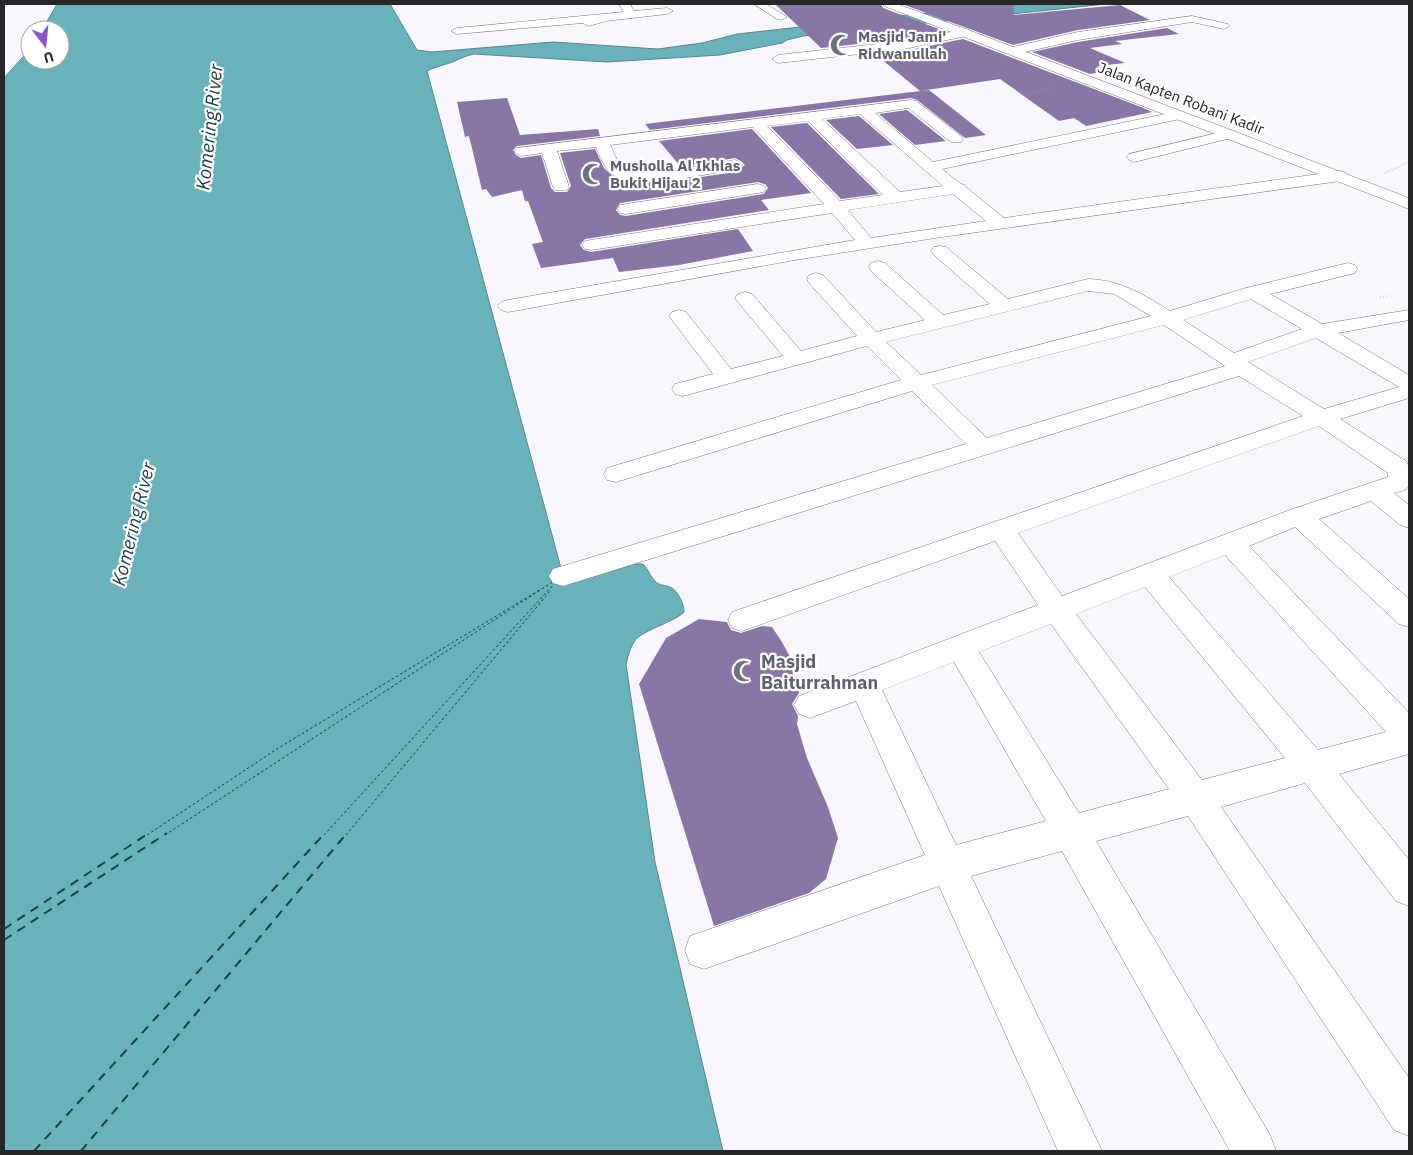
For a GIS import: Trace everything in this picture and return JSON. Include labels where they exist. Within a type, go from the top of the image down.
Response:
[{"type":"street","points":[[625,4],[631,15]]},
{"type":"street","points":[[759,4],[781,17]]},
{"type":"street","name":"Jalan Kapten Robani Kadir","points":[[888,4],[968,33],[1409,204]]},
{"type":"street","points":[[457,31],[668,11]]},
{"type":"street","points":[[589,22],[604,18]]},
{"type":"street","points":[[1012,50],[1078,36],[1192,18],[1224,26]]},
{"type":"street","points":[[778,58],[904,45],[968,33]]},
{"type":"street","points":[[522,151],[930,102]]},
{"type":"street","points":[[911,104],[956,139]]},
{"type":"street","points":[[863,110],[1001,224]]},
{"type":"street","points":[[930,167],[1180,115]]},
{"type":"street","points":[[810,116],[913,211]]},
{"type":"street","points":[[757,122],[835,206],[867,244]]},
{"type":"street","points":[[702,129],[758,189],[795,254]]},
{"type":"street","points":[[1134,157],[1230,134]]},
{"type":"street","points":[[649,136],[678,172]]},
{"type":"street","points":[[601,142],[619,171],[626,175],[646,177],[735,165]]},
{"type":"street","points":[[548,151],[561,187]]},
{"type":"street","points":[[592,162],[611,159]]},
{"type":"street","points":[[553,166],[573,164]]},
{"type":"street","points":[[590,245],[778,225],[835,206],[913,211],[1001,224],[1340,176]]},
{"type":"street","points":[[508,306],[795,254],[867,244],[913,211],[959,188]]},
{"type":"street","points":[[626,209],[758,189]]},
{"type":"street","points":[[940,251],[1004,306]]},
{"type":"street","points":[[878,267],[939,322]]},
{"type":"street","points":[[616,474],[918,382],[1168,318],[1253,292],[1348,269]]},
{"type":"street","points":[[816,279],[871,339],[918,382],[982,447]]},
{"type":"street","points":[[683,388],[1088,285],[1106,286],[1124,290],[1236,365],[1321,417],[1397,467],[1402,474],[1398,483],[1299,516],[810,705]]},
{"type":"street","points":[[1253,292],[1409,384]]},
{"type":"street","points":[[745,298],[796,358]]},
{"type":"street","points":[[563,576],[982,447],[1236,365],[1317,330],[1407,315]]},
{"type":"street","points":[[679,316],[726,376]]},
{"type":"street","points":[[742,620],[1321,417],[1409,391]]},
{"type":"street","points":[[1375,491],[1409,519]]},
{"type":"street","points":[[1299,516],[1409,616]]},
{"type":"street","points":[[1000,528],[1056,609],[1196,799],[1409,1115]]},
{"type":"street","points":[[1230,543],[1409,735]]},
{"type":"street","points":[[1150,574],[1311,765],[1409,888]]},
{"type":"street","points":[[961,648],[1071,832],[1254,1151]]},
{"type":"street","points":[[864,685],[1080,1151]]},
{"type":"street","points":[[704,950],[947,865],[1409,740]]},
{"type":"water","name":"Komering River","points":[[57,4],[390,4],[417,50],[432,52],[553,42],[658,49],[702,43],[737,34],[926,13],[1028,4],[1106,4],[803,36],[782,43],[720,55],[607,62],[474,54],[427,71],[565,583],[634,564],[643,564],[657,583],[675,590],[683,606],[684,612],[679,616],[643,634],[634,642],[626,664],[655,862],[723,1151],[4,1151],[4,78],[20,60],[20,70],[70,70],[70,20],[48,20]]},
{"type":"building","points":[[775,4],[881,4],[883,8],[944,31],[904,39],[821,48]]},
{"type":"building","points":[[902,4],[1013,4],[1014,15],[1120,5],[1150,20],[1078,30],[1013,45]]},
{"type":"building","points":[[1167,28],[1179,34],[1115,41],[1122,44],[1090,48],[1125,63],[1097,66],[1108,71],[1090,74],[1032,52],[1078,42]]},
{"type":"building","points":[[963,39],[1152,112],[1086,126],[1074,118],[1059,121],[1000,79],[920,91],[875,54],[904,51]]},
{"type":"building","points":[[929,90],[986,135],[965,138],[917,100],[911,98],[650,130],[645,124]]},
{"type":"building","points":[[507,98],[520,135],[598,129],[600,136],[517,146],[513,150],[521,158],[541,155],[551,188],[555,192],[567,192],[571,186],[560,153],[595,149],[604,168],[615,178],[617,184],[674,181],[735,172],[745,165],[735,158],[681,167],[659,141],[752,129],[811,193],[761,200],[769,210],[585,239],[580,245],[584,250],[591,252],[738,229],[753,251],[679,265],[619,272],[613,258],[541,268],[532,244],[543,242],[528,201],[525,201],[522,190],[492,197],[486,189],[482,190],[469,136],[465,137],[457,102]],"holes":[[[758,182],[765,184],[768,188],[764,194],[626,216],[620,215],[616,210],[620,203]]]},
{"type":"building","points":[[907,110],[946,141],[915,145],[879,114]]},
{"type":"building","points":[[859,116],[893,145],[857,149],[826,120]]},
{"type":"building","points":[[807,123],[879,194],[841,199],[771,127]]},
{"type":"building","points":[[699,619],[727,622],[731,630],[741,633],[762,626],[772,627],[782,642],[789,655],[799,693],[792,704],[798,716],[797,724],[807,758],[828,807],[838,838],[826,879],[809,893],[714,926],[639,684],[666,638]]},
{"type":"ferry route","points":[[165,835],[554,581]]},
{"type":"ferry route","points":[[324,835],[555,583]]},
{"type":"ferry route","points":[[147,835],[280,747],[541,589]]},
{"type":"ferry route","points":[[346,835],[551,590]]},
{"type":"ferry route","points":[[4,929],[149,833]]},
{"type":"ferry route","points":[[4,940],[167,833]]},
{"type":"ferry route","points":[[34,1151],[325,833]]},
{"type":"ferry route","points":[[81,1151],[347,833]]},
{"type":"place","name":"Masjid Jami' Ridwanullah","points":[[841,45]]},
{"type":"place","name":"Musholla Al Ikhlas Bukit Hijau 2","points":[[593,174]]},
{"type":"place","name":"Masjid Baiturrahman","points":[[744,671]]}]
